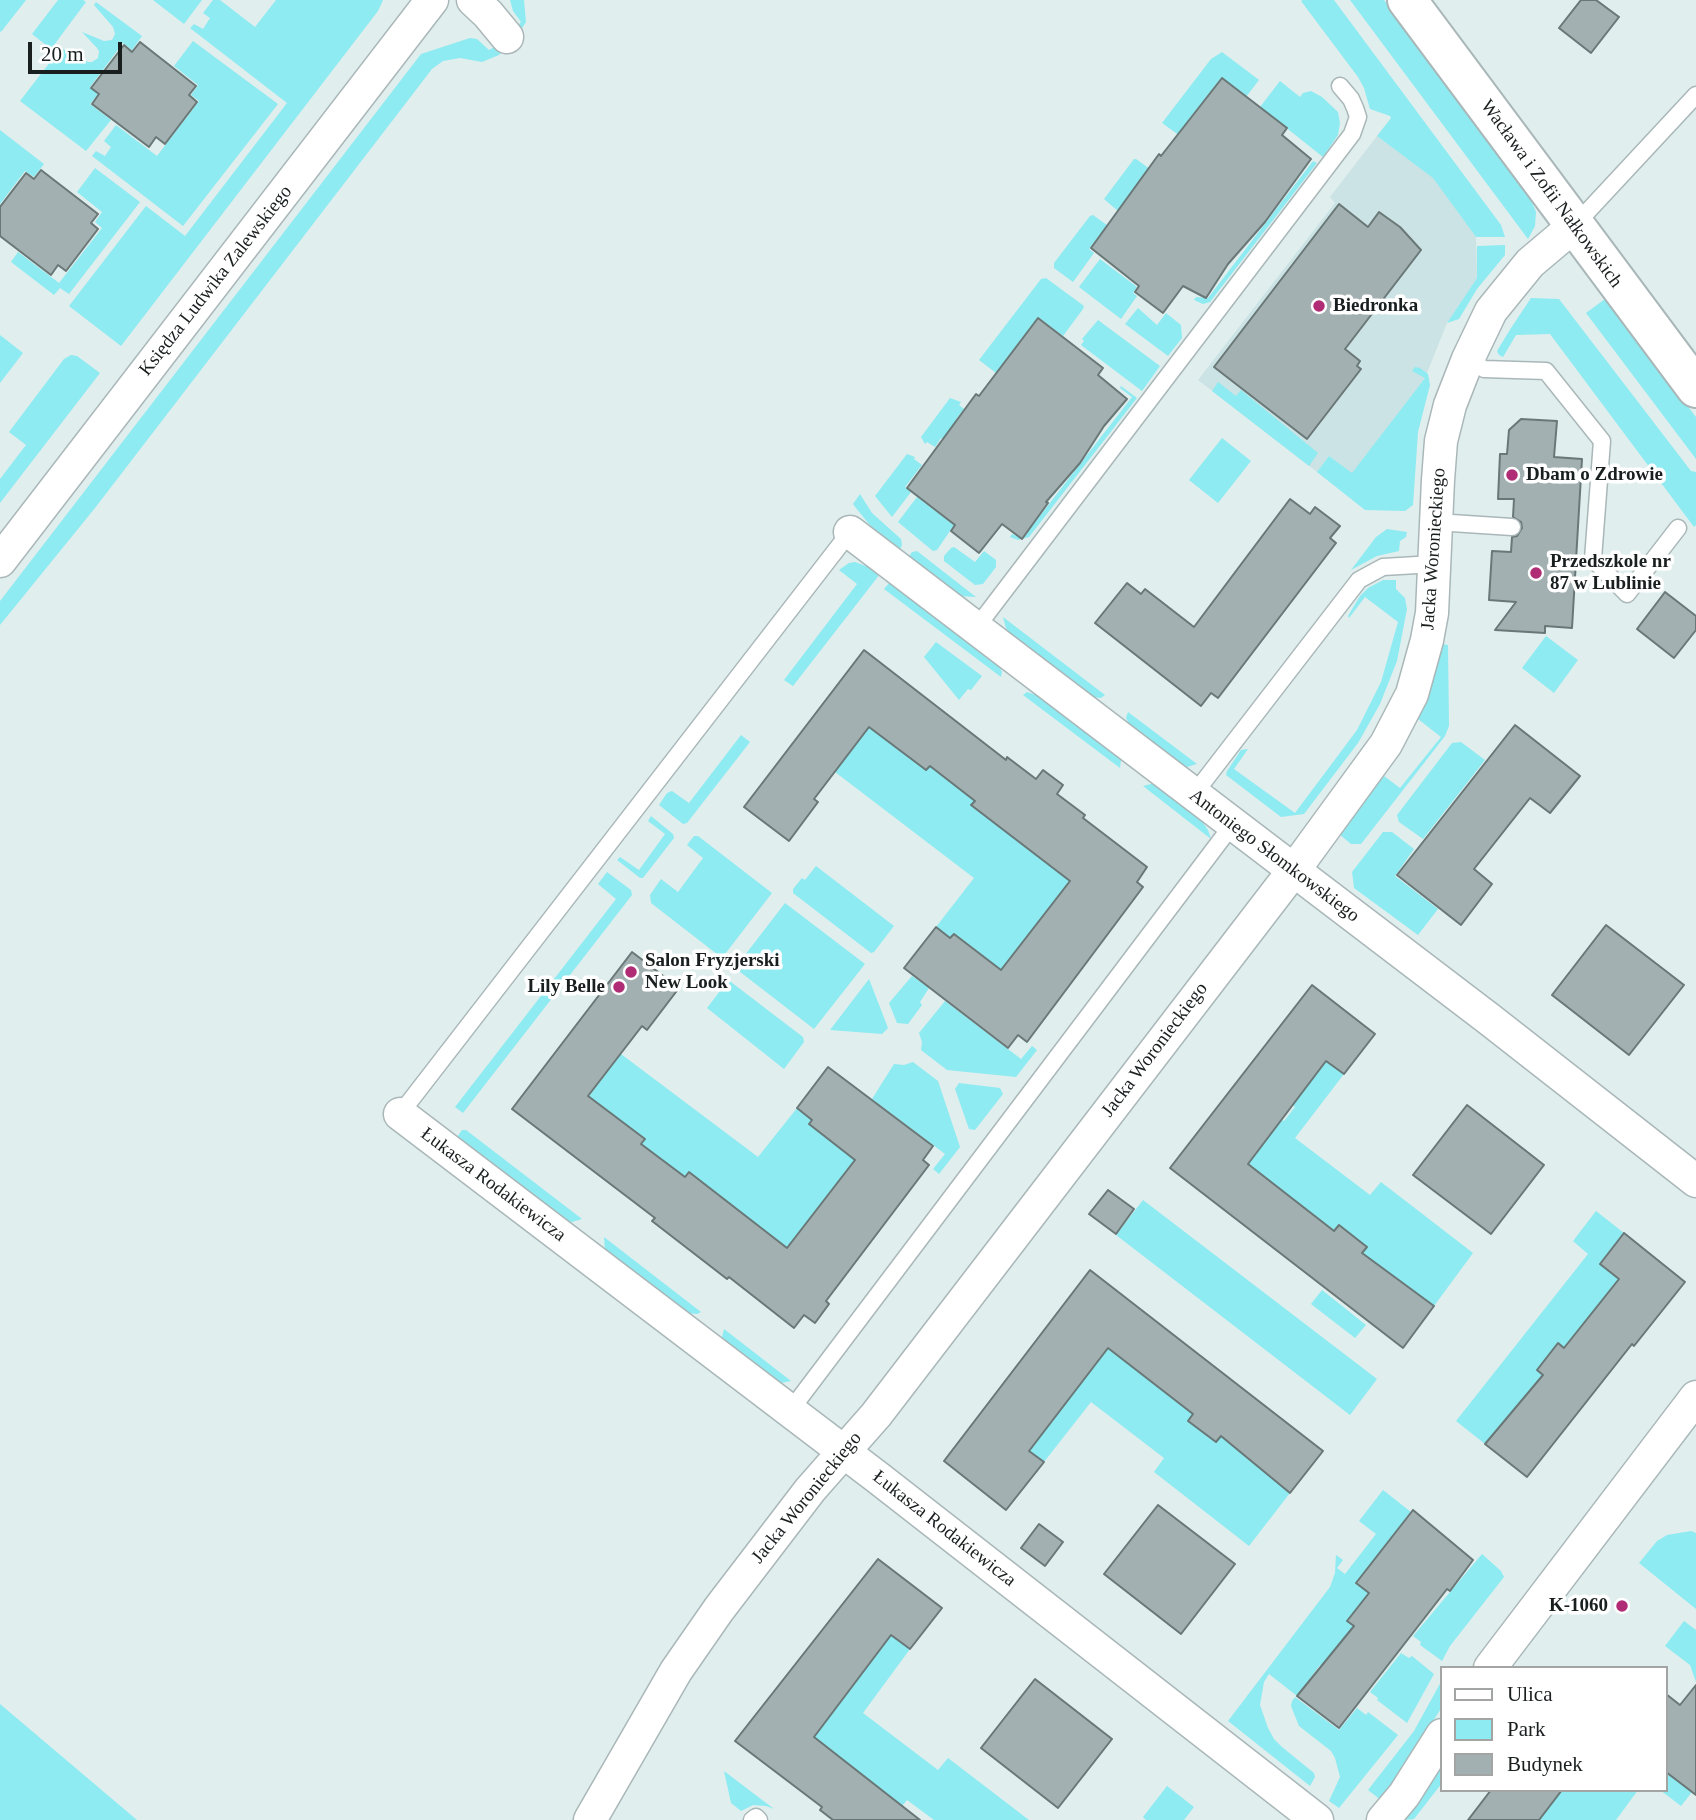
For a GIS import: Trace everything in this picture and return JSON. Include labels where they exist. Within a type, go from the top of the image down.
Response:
[{"type":"street","name":"Księdza Ludwika Zalewskiego","points":[[0,561],[432,0]]},
{"type":"street","points":[[473,0],[507,37]]},
{"type":"street","name":"Wacława i Zofii Nałkowskich","points":[[1407,0],[1696,388]]},
{"type":"street","name":"Jacka Woronieckiego","points":[[590,1820],[636,1737],[698,1637],[810,1490],[876,1415],[1372,766],[1412,695],[1427,640],[1432,613],[1438,480],[1443,431],[1450,405],[1483,324],[1499,300],[1530,263],[1575,225]]},
{"type":"street","name":"Antoniego Słomkowskiego","points":[[850,532],[1584,1092],[1696,1181]]},
{"type":"street","name":"Łukasza Rodakiewicza","points":[[400,1114],[843,1451],[1317,1820]]},
{"type":"street","points":[[1492,1666],[1696,1397]]},
{"type":"street","points":[[1383,1820],[1404,1795],[1440,1738]]},
{"type":"lane","points":[[975,628],[1352,134],[1358,117],[1356,108],[1340,86]]},
{"type":"lane","points":[[1575,225],[1696,95]]},
{"type":"lane","points":[[1468,359],[1484,369],[1546,371],[1602,441],[1593,559],[1627,594],[1678,528]]},
{"type":"lane","points":[[1437,522],[1512,527]]},
{"type":"lane","points":[[1578,531],[1595,533]]},
{"type":"lane","points":[[400,1114],[850,532]]},
{"type":"lane","points":[[1194,794],[1359,580],[1383,567],[1434,564]]},
{"type":"lane","points":[[790,1411],[1233,824]]},
{"type":"lane","points":[[752,1820],[759,1820]]},
{"type":"shaded area","points":[[1377,136],[1434,178],[1476,237],[1477,278],[1447,323],[1425,378],[1352,474],[1329,456],[1317,472],[1198,380],[1335,203],[1330,197]]},
{"type":"green space","points":[[0,0],[26,0],[1,32],[0,31]]},
{"type":"green space","points":[[58,0],[86,2],[51,49],[32,34]]},
{"type":"green space","points":[[153,0],[202,0],[184,24]]},
{"type":"green space","points":[[213,0],[220,0],[255,27],[276,0],[383,0],[378,11],[121,346],[69,306],[146,206],[185,236],[287,103],[190,28],[194,24],[203,29],[210,18],[203,13]]},
{"type":"green space","points":[[510,0],[524,0],[526,22],[514,40],[499,55],[482,62],[460,58],[443,61],[432,69],[95,508],[0,625],[0,601],[421,54],[470,38],[477,39],[489,50],[505,41],[521,22],[513,11]]},
{"type":"green space","points":[[1334,0],[1501,225],[1505,237],[1476,237],[1433,178],[1377,136],[1390,116],[1370,109],[1358,77],[1301,1]]},
{"type":"green space","points":[[1350,0],[1384,0],[1528,193],[1536,212],[1535,226],[1528,239]]},
{"type":"green space","points":[[96,2],[142,36],[132,50],[123,43],[90,87],[98,94],[90,104],[111,120],[86,151],[20,101],[61,48],[88,62],[98,58],[99,51],[82,32],[104,41],[112,40],[115,34],[113,27],[94,5]]},
{"type":"green space","points":[[193,41],[278,104],[183,226],[92,156],[96,151],[105,156],[111,147],[104,141],[116,125],[157,156],[199,101],[191,95],[198,85],[174,66]]},
{"type":"green space","points":[[1222,52],[1259,80],[1246,97],[1221,78],[1186,123],[1191,127],[1183,138],[1162,123],[1211,59]]},
{"type":"green space","points":[[1280,81],[1300,97],[1311,91],[1338,112],[1338,135],[1323,157],[1260,107]]},
{"type":"green space","points":[[0,130],[44,164],[34,177],[25,171],[0,204]]},
{"type":"green space","points":[[1134,159],[1154,172],[1118,211],[1104,199]]},
{"type":"green space","points":[[1313,161],[1317,163],[1210,302],[1203,304],[1194,300],[1196,297],[1208,298]]},
{"type":"green space","points":[[95,168],[140,202],[69,294],[60,288],[54,295],[11,262],[18,252],[59,283],[102,228],[95,222],[102,212],[77,192]]},
{"type":"green space","points":[[1093,215],[1107,225],[1089,249],[1094,253],[1073,282],[1054,268],[1054,263]]},
{"type":"green space","points":[[1505,245],[1505,255],[1477,289],[1459,319],[1447,323],[1477,278],[1477,246]]},
{"type":"green space","points":[[1100,259],[1137,287],[1133,293],[1137,296],[1121,319],[1079,287]]},
{"type":"green space","points":[[1046,278],[1084,306],[1083,309],[1063,336],[1038,317],[1004,362],[1000,376],[979,360],[1041,279]]},
{"type":"green space","points":[[1531,298],[1559,299],[1691,471],[1696,472],[1694,527],[1550,334],[1516,335],[1503,357],[1499,355],[1497,351]]},
{"type":"green space","points":[[1605,299],[1696,417],[1696,459],[1586,313]]},
{"type":"green space","points":[[1138,308],[1157,325],[1166,313],[1181,325],[1182,338],[1168,356],[1125,324]]},
{"type":"green space","points":[[1098,320],[1160,366],[1142,391],[1081,345],[1084,341],[1082,339]]},
{"type":"green space","points":[[0,335],[23,353],[0,383]]},
{"type":"green space","points":[[71,355],[77,356],[100,373],[0,503],[0,479],[26,445],[9,432],[64,359]]},
{"type":"green space","points":[[1415,367],[1428,374],[1430,385],[1418,432],[1413,505],[1405,511],[1365,510],[1317,472],[1329,456],[1352,473],[1425,378],[1412,371]]},
{"type":"green space","points":[[1218,382],[1236,396],[1241,390],[1318,453],[1309,466],[1212,391]]},
{"type":"green space","points":[[1121,386],[1137,398],[1029,537],[1018,540],[1010,537],[1012,534],[1019,537],[1025,535],[1132,397],[1120,388]]},
{"type":"green space","points":[[950,398],[961,402],[959,405],[964,409],[956,419],[962,424],[949,443],[941,438],[935,447],[927,442],[925,444],[921,437]]},
{"type":"green space","points":[[1222,438],[1251,461],[1218,503],[1189,480]]},
{"type":"green space","points":[[907,454],[915,457],[922,465],[905,487],[911,492],[892,517],[875,496]]},
{"type":"green space","points":[[860,494],[872,513],[901,539],[899,551],[873,529],[853,504]]},
{"type":"green space","points":[[917,497],[954,525],[937,550],[933,551],[898,522]]},
{"type":"green space","points":[[1387,529],[1407,532],[1406,537],[1400,541],[1399,551],[1377,556],[1351,570],[1376,537]]},
{"type":"green space","points":[[954,547],[975,562],[984,551],[996,560],[996,567],[983,584],[975,585],[944,561],[944,556]]},
{"type":"green space","points":[[917,551],[976,597],[959,596],[908,558],[912,552]]},
{"type":"green space","points":[[855,562],[880,574],[793,686],[784,680],[857,584],[839,570]]},
{"type":"green space","points":[[1383,580],[1396,580],[1396,589],[1405,598],[1407,609],[1397,661],[1380,704],[1358,743],[1304,814],[1281,817],[1226,775],[1227,771],[1241,750],[1248,749],[1234,769],[1295,813],[1357,730],[1381,682],[1398,622],[1365,597],[1349,618],[1348,616],[1360,596]]},
{"type":"green space","points":[[890,582],[988,656],[999,666],[1001,677],[884,589]]},
{"type":"green space","points":[[1003,617],[1105,695],[1101,698],[1091,697],[1014,639],[1006,628]]},
{"type":"green space","points":[[1546,636],[1578,660],[1554,693],[1522,668]]},
{"type":"green space","points":[[936,642],[982,676],[959,700],[924,657]]},
{"type":"green space","points":[[1442,644],[1448,645],[1449,726],[1445,736],[1361,844],[1351,844],[1339,834],[1384,776],[1400,788],[1441,737],[1418,719],[1434,676]]},
{"type":"green space","points":[[1027,692],[1039,696],[1119,756],[1120,768],[1023,695]]},
{"type":"green space","points":[[1128,712],[1197,764],[1187,767],[1181,765],[1131,728],[1126,718]]},
{"type":"green space","points":[[873,722],[890,743],[926,770],[930,766],[975,801],[972,806],[1044,861],[1080,880],[1046,911],[1024,941],[1003,979],[980,953],[955,934],[950,938],[936,927],[974,878],[835,772]]},
{"type":"green space","points":[[741,735],[750,742],[687,823],[683,824],[659,805],[667,793],[672,791],[689,803]]},
{"type":"green space","points":[[1461,742],[1485,760],[1423,839],[1399,822],[1397,815],[1452,743]]},
{"type":"green space","points":[[1155,783],[1199,817],[1211,839],[1143,786]]},
{"type":"green space","points":[[651,816],[673,834],[674,838],[643,878],[640,878],[617,860],[620,857],[639,870],[665,834],[648,821]]},
{"type":"green space","points":[[1383,832],[1392,832],[1414,849],[1395,876],[1438,909],[1418,935],[1354,888],[1352,872]]},
{"type":"green space","points":[[694,836],[698,836],[772,893],[722,958],[651,903],[650,895],[661,879],[678,892],[703,858],[687,845]]},
{"type":"green space","points":[[816,866],[894,926],[874,952],[871,953],[793,893],[802,878],[805,880]]},
{"type":"green space","points":[[607,872],[631,890],[632,895],[463,1113],[455,1107],[616,899],[598,884]]},
{"type":"green space","points":[[785,903],[865,964],[814,1029],[735,968]]},
{"type":"green space","points":[[912,976],[929,988],[920,1002],[922,1005],[908,1024],[897,1023],[889,1003]]},
{"type":"green space","points":[[727,979],[803,1037],[804,1042],[784,1069],[707,1008],[720,991],[717,989]]},
{"type":"green space","points":[[869,979],[888,1028],[882,1034],[830,1030]]},
{"type":"green space","points":[[945,1001],[1021,1059],[1032,1046],[1037,1050],[1016,1077],[947,1070],[921,1050],[919,1033]]},
{"type":"green space","points":[[621,1054],[758,1157],[797,1108],[812,1120],[809,1124],[834,1143],[864,1159],[832,1189],[809,1219],[789,1257],[764,1230],[689,1173],[685,1177],[641,1144],[644,1139],[607,1110],[585,1101]]},
{"type":"green space","points":[[1322,1058],[1344,1074],[1295,1138],[1370,1195],[1381,1182],[1473,1253],[1434,1306],[1362,1253],[1366,1247],[1334,1231],[1243,1160],[1251,1159],[1295,1107],[1292,1105],[1323,1066]]},
{"type":"green space","points":[[913,1062],[938,1081],[960,1147],[939,1174],[933,1169],[945,1154],[872,1099],[894,1064]]},
{"type":"green space","points":[[959,1083],[1000,1088],[1003,1094],[975,1130],[969,1129],[955,1089]]},
{"type":"green space","points":[[462,1130],[466,1130],[582,1219],[572,1222],[564,1220],[457,1137]]},
{"type":"green space","points":[[1143,1200],[1377,1379],[1350,1415],[1116,1235]]},
{"type":"green space","points":[[1596,1211],[1624,1233],[1600,1263],[1619,1279],[1564,1348],[1558,1343],[1537,1370],[1543,1375],[1485,1444],[1456,1421],[1588,1254],[1573,1241]]},
{"type":"green space","points":[[604,1237],[701,1312],[686,1313],[605,1251]]},
{"type":"green space","points":[[1322,1290],[1366,1325],[1355,1338],[1311,1304]]},
{"type":"green space","points":[[724,1329],[791,1381],[775,1381],[726,1343],[722,1337]]},
{"type":"green space","points":[[1108,1348],[1193,1414],[1216,1442],[1221,1436],[1290,1493],[1249,1546],[1154,1472],[1164,1458],[1091,1402],[1044,1462],[1029,1451]]},
{"type":"green space","points":[[1383,1490],[1411,1512],[1388,1542],[1407,1557],[1297,1696],[1269,1674],[1264,1682],[1260,1705],[1268,1728],[1282,1747],[1314,1773],[1315,1777],[1310,1786],[1228,1721],[1330,1587],[1335,1573],[1336,1555],[1343,1560],[1337,1568],[1345,1574],[1376,1534],[1359,1521]]},
{"type":"green space","points":[[1691,1531],[1696,1533],[1696,1609],[1639,1563],[1657,1541],[1667,1535]]},
{"type":"green space","points":[[1482,1554],[1504,1577],[1450,1646],[1442,1661],[1420,1645],[1421,1642],[1413,1636]]},
{"type":"green space","points":[[1684,1621],[1696,1630],[1696,1682],[1690,1665],[1665,1646]]},
{"type":"green space","points":[[891,1635],[910,1649],[863,1713],[938,1770],[948,1758],[1029,1820],[934,1820],[907,1800],[902,1806],[814,1737]]},
{"type":"green space","points":[[1401,1653],[1409,1658],[1412,1656],[1434,1674],[1407,1723],[1370,1692]]},
{"type":"green space","points":[[1440,1684],[1440,1710],[1382,1801],[1368,1790],[1414,1731]]},
{"type":"green space","points":[[1295,1697],[1339,1730],[1357,1708],[1366,1715],[1368,1712],[1398,1735],[1339,1808],[1329,1801],[1340,1777],[1335,1758],[1331,1751],[1299,1726],[1291,1706]]},
{"type":"green space","points":[[0,1704],[137,1820],[0,1820]]},
{"type":"green space","points":[[1440,1763],[1440,1786],[1414,1819],[1404,1820]]},
{"type":"green space","points":[[724,1771],[774,1809],[753,1805],[741,1811],[731,1803]]},
{"type":"green space","points":[[1668,1774],[1692,1792],[1681,1806],[1663,1792],[1668,1792]]},
{"type":"green space","points":[[1167,1786],[1194,1807],[1184,1820],[1146,1820],[1143,1817]]},
{"type":"green space","points":[[1560,1792],[1637,1792],[1616,1820],[1539,1820]]},
{"type":"building","points":[[1581,0],[1596,0],[1619,17],[1591,53],[1559,28]]},
{"type":"building","points":[[140,42],[196,86],[189,95],[197,102],[165,144],[156,137],[149,147],[92,104],[99,94],[91,88],[124,45],[132,52]]},
{"type":"building","points":[[1222,78],[1287,128],[1282,135],[1311,159],[1265,222],[1228,264],[1206,298],[1183,286],[1163,313],[1135,292],[1139,286],[1091,248],[1159,154],[1161,156]]},
{"type":"building","points":[[41,170],[98,214],[91,223],[98,229],[66,271],[58,265],[51,275],[0,236],[0,207],[26,173],[34,179]]},
{"type":"building","name":"Biedronka","points":[[1339,204],[1368,227],[1379,212],[1400,227],[1421,250],[1345,349],[1360,361],[1357,366],[1361,369],[1307,439],[1214,367]]},
{"type":"building","points":[[1038,318],[1103,368],[1098,375],[1127,399],[1104,426],[1080,463],[1046,502],[1048,503],[1022,539],[1002,524],[979,553],[951,531],[955,525],[907,488],[976,394],[979,396]]},
{"type":"building","points":[[1521,419],[1557,421],[1554,457],[1582,459],[1572,628],[1545,626],[1545,633],[1495,630],[1516,602],[1489,600],[1492,551],[1511,552],[1512,537],[1517,536],[1522,528],[1521,522],[1513,517],[1514,499],[1498,499],[1500,454],[1507,454],[1509,430]]},
{"type":"building","points":[[1290,499],[1310,514],[1315,507],[1340,526],[1330,538],[1336,543],[1218,698],[1211,693],[1201,706],[1095,623],[1127,583],[1141,594],[1145,589],[1194,627]]},
{"type":"building","points":[[1665,592],[1696,616],[1696,630],[1674,658],[1637,629]]},
{"type":"building","points":[[864,650],[1006,760],[1007,757],[1036,779],[1043,770],[1063,785],[1057,794],[1085,815],[1083,818],[1147,867],[1137,882],[1143,887],[1027,1042],[1018,1035],[1008,1048],[904,968],[936,927],[950,938],[954,934],[1001,970],[1070,881],[971,805],[975,801],[930,766],[926,770],[869,727],[814,799],[818,802],[789,841],[744,807]]},
{"type":"building","points":[[1515,725],[1580,776],[1550,813],[1530,798],[1474,869],[1492,884],[1461,925],[1397,875]]},
{"type":"building","points":[[1606,925],[1684,985],[1629,1055],[1552,995]]},
{"type":"building","points":[[632,952],[679,988],[647,1030],[642,1026],[588,1096],[645,1139],[641,1144],[685,1177],[689,1172],[787,1248],[855,1160],[809,1124],[812,1120],[797,1108],[828,1067],[933,1146],[923,1160],[929,1165],[826,1301],[829,1304],[815,1323],[804,1315],[794,1328],[652,1221],[655,1218],[512,1109]]},
{"type":"building","points":[[1312,985],[1375,1034],[1344,1074],[1326,1061],[1248,1164],[1334,1231],[1339,1225],[1367,1247],[1362,1253],[1434,1306],[1403,1348],[1170,1168]]},
{"type":"building","points":[[1467,1105],[1544,1165],[1491,1234],[1413,1175]]},
{"type":"building","points":[[1108,1190],[1134,1209],[1116,1234],[1089,1214]]},
{"type":"building","points":[[1624,1233],[1685,1282],[1634,1346],[1632,1344],[1527,1477],[1485,1444],[1543,1375],[1537,1370],[1558,1343],[1564,1348],[1619,1279],[1600,1264]]},
{"type":"building","points":[[1090,1270],[1323,1451],[1290,1493],[1221,1436],[1216,1442],[1188,1421],[1193,1414],[1108,1348],[1029,1451],[1044,1462],[1006,1510],[944,1461]]},
{"type":"building","points":[[1158,1505],[1235,1564],[1181,1634],[1104,1574]]},
{"type":"building","points":[[1413,1510],[1473,1560],[1450,1591],[1447,1589],[1339,1728],[1297,1696],[1354,1626],[1347,1621],[1369,1593],[1356,1583]]},
{"type":"building","points":[[1039,1524],[1063,1542],[1045,1566],[1021,1548]]},
{"type":"building","points":[[878,1559],[942,1608],[910,1649],[891,1635],[814,1737],[920,1820],[833,1820],[820,1810],[822,1807],[735,1741]]},
{"type":"building","points":[[1035,1679],[1112,1739],[1058,1808],[981,1748]]},
{"type":"building","points":[[1696,1685],[1696,1795],[1668,1774],[1668,1696],[1680,1705]]},
{"type":"building","points":[[1489,1792],[1560,1792],[1539,1820],[1468,1820]]},
{"type":"place","name":"Biedronka","points":[[1319,306]]},
{"type":"place","name":"Dbam o Zdrowie","points":[[1512,475]]},
{"type":"place","name":"Przedszkole nr 87 w Lublinie","points":[[1536,573]]},
{"type":"place","name":"Salon Fryzjerski New Look","points":[[631,972]]},
{"type":"place","name":"Lily Belle","points":[[619,987]]},
{"type":"place","name":"K-1060","points":[[1622,1606]]}]
